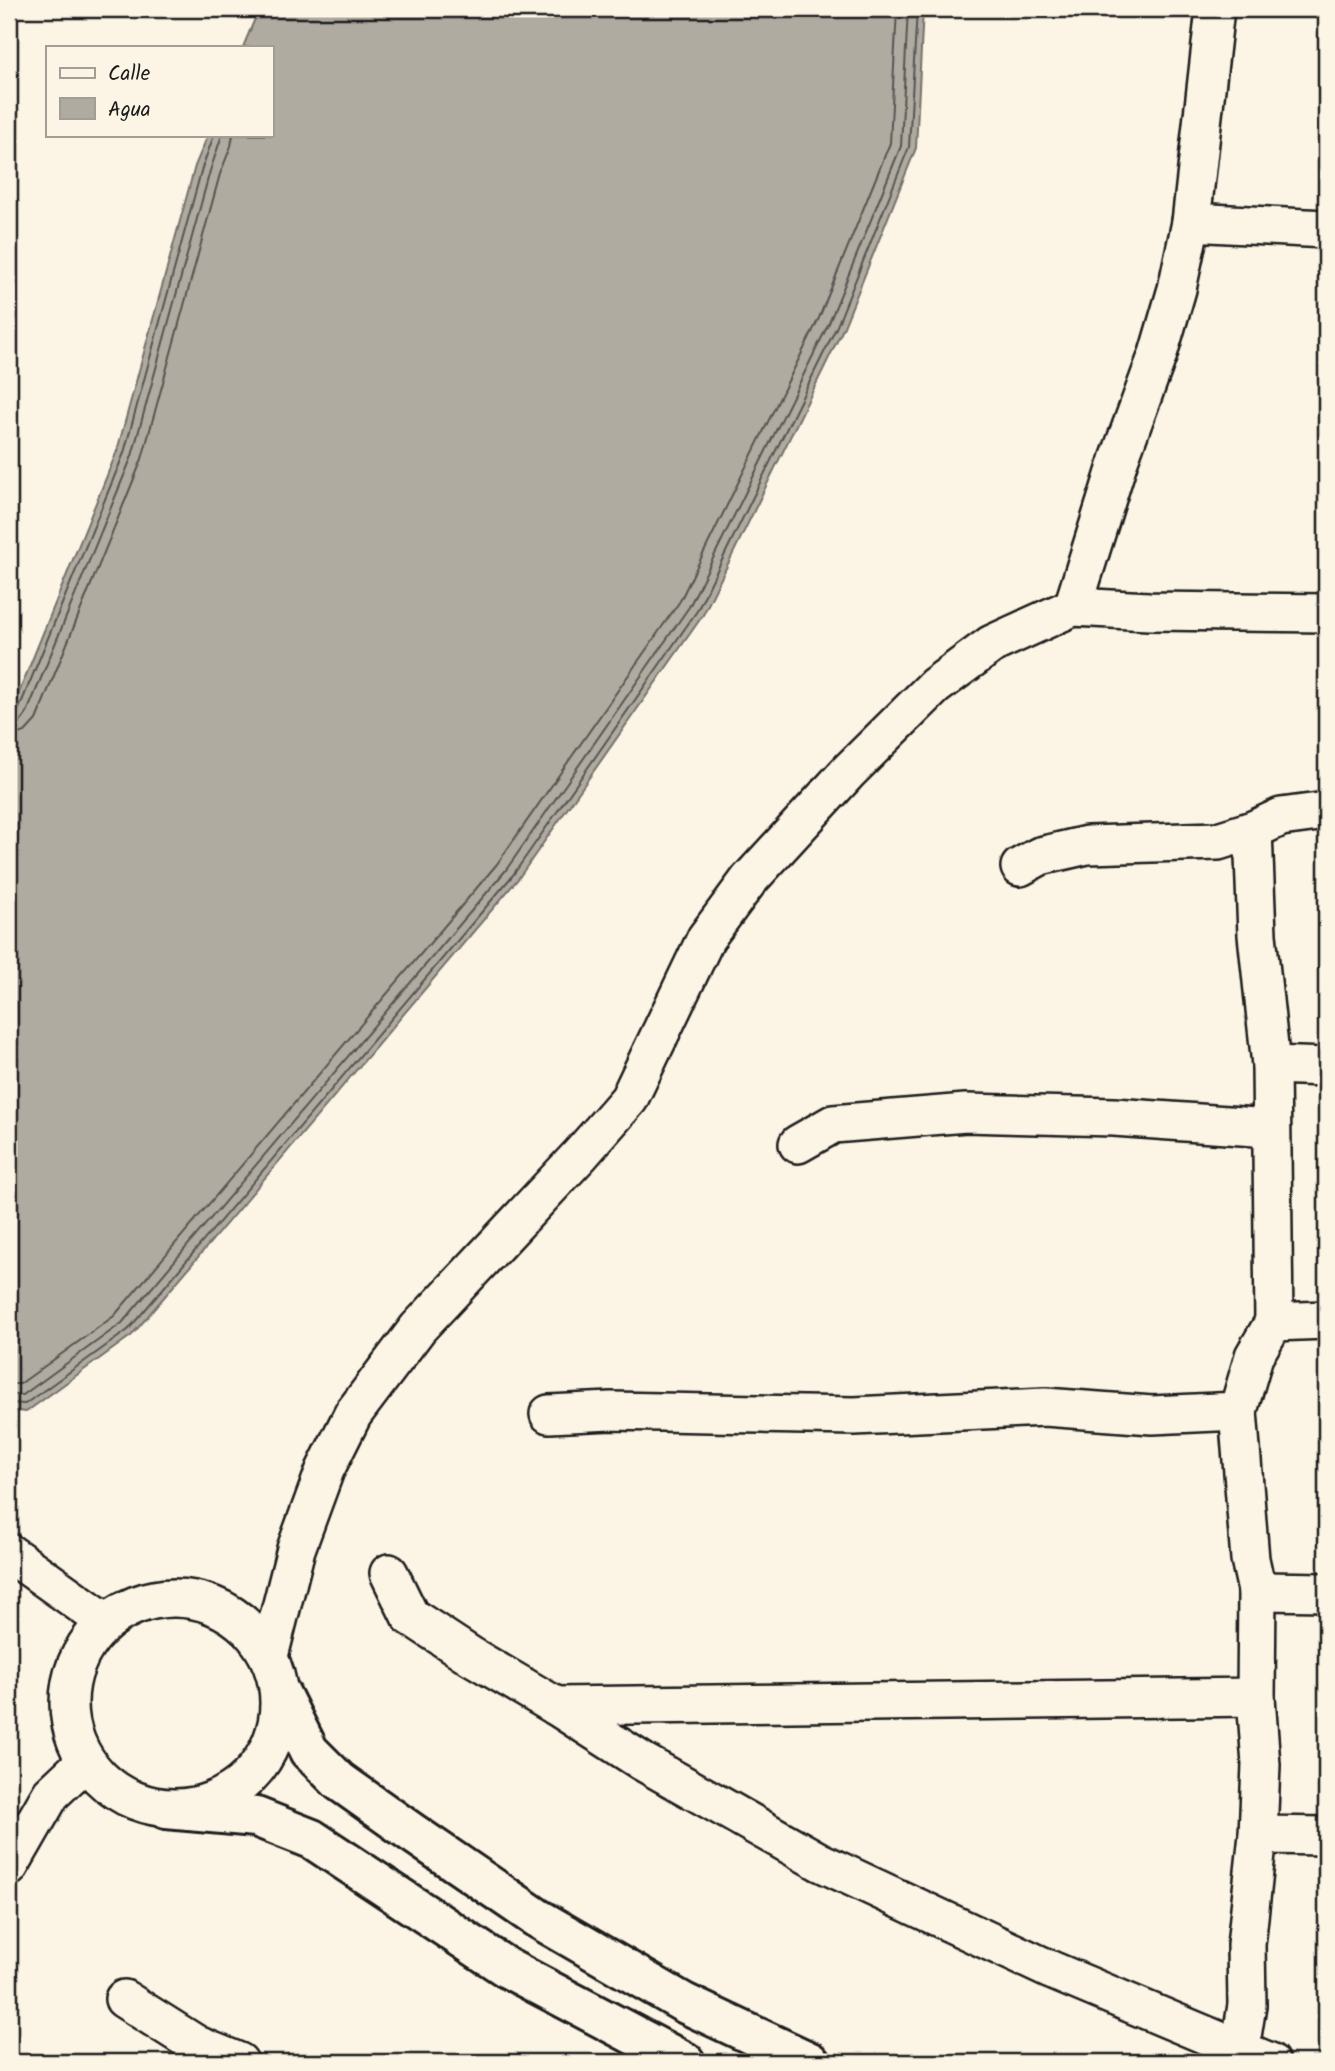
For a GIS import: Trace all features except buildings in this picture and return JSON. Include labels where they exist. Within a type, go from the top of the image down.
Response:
[{"type":"street","points":[[1073,607],[1119,460],[1158,354],[1177,289],[1191,222],[1214,9]]},
{"type":"street","points":[[1191,222],[1326,229]]},
{"type":"street","points":[[269,1657],[296,1549],[325,1470],[353,1414],[418,1328],[629,1099],[706,938],[749,880],[849,771],[935,687],[992,644],[1073,607],[1149,611],[1326,613]]},
{"type":"street","points":[[1020,867],[1040,856],[1087,845],[1218,841],[1253,830],[1281,817],[1326,811]]},
{"type":"street","points":[[1253,830],[1257,935],[1271,1066],[1274,1322],[1254,1356],[1238,1411],[1250,1559],[1257,1591],[1256,1697],[1261,1765],[1258,1835],[1246,1945],[1247,2005],[1255,2056]]},
{"type":"street","points":[[1271,1066],[1326,1066]]},
{"type":"street","points":[[798,1144],[834,1124],[966,1114],[1114,1117],[1270,1128]]},
{"type":"street","points":[[1274,1322],[1326,1320]]},
{"type":"street","points":[[549,1414],[611,1411],[854,1416],[1045,1407],[1153,1415],[1238,1411]]},
{"type":"street","points":[[9,1553],[106,1622]]},
{"type":"street","points":[[389,1573],[410,1616],[643,1762],[820,1862],[1051,1970],[1255,2056]]},
{"type":"street","points":[[1257,1591],[1326,1592]]},
{"type":"street","points":[[685,2062],[507,1968],[312,1839],[256,1816],[166,1809],[135,1801],[107,1785],[86,1761],[71,1726],[69,1688],[82,1652],[106,1622],[139,1603],[177,1597],[214,1605],[246,1626],[269,1657],[280,1693],[309,1751],[339,1781],[537,1918],[684,2003],[810,2062]]},
{"type":"street","points":[[166,1809],[202,1805],[236,1790],[261,1763],[277,1730],[280,1693]]},
{"type":"street","points":[[556,1706],[1256,1697]]},
{"type":"street","points":[[9,1867],[51,1794],[86,1761]]},
{"type":"street","points":[[1258,1835],[1326,1836]]},
{"type":"street","points":[[507,1968],[537,1918]]},
{"type":"street","points":[[124,1999],[197,2045],[239,2062]]},
{"type":"water","points":[[259,9],[923,9],[916,148],[843,329],[703,615],[518,879],[132,1335],[26,1412],[9,1410],[9,717],[117,451],[195,166],[208,136],[273,136],[273,46],[243,46]]}]
